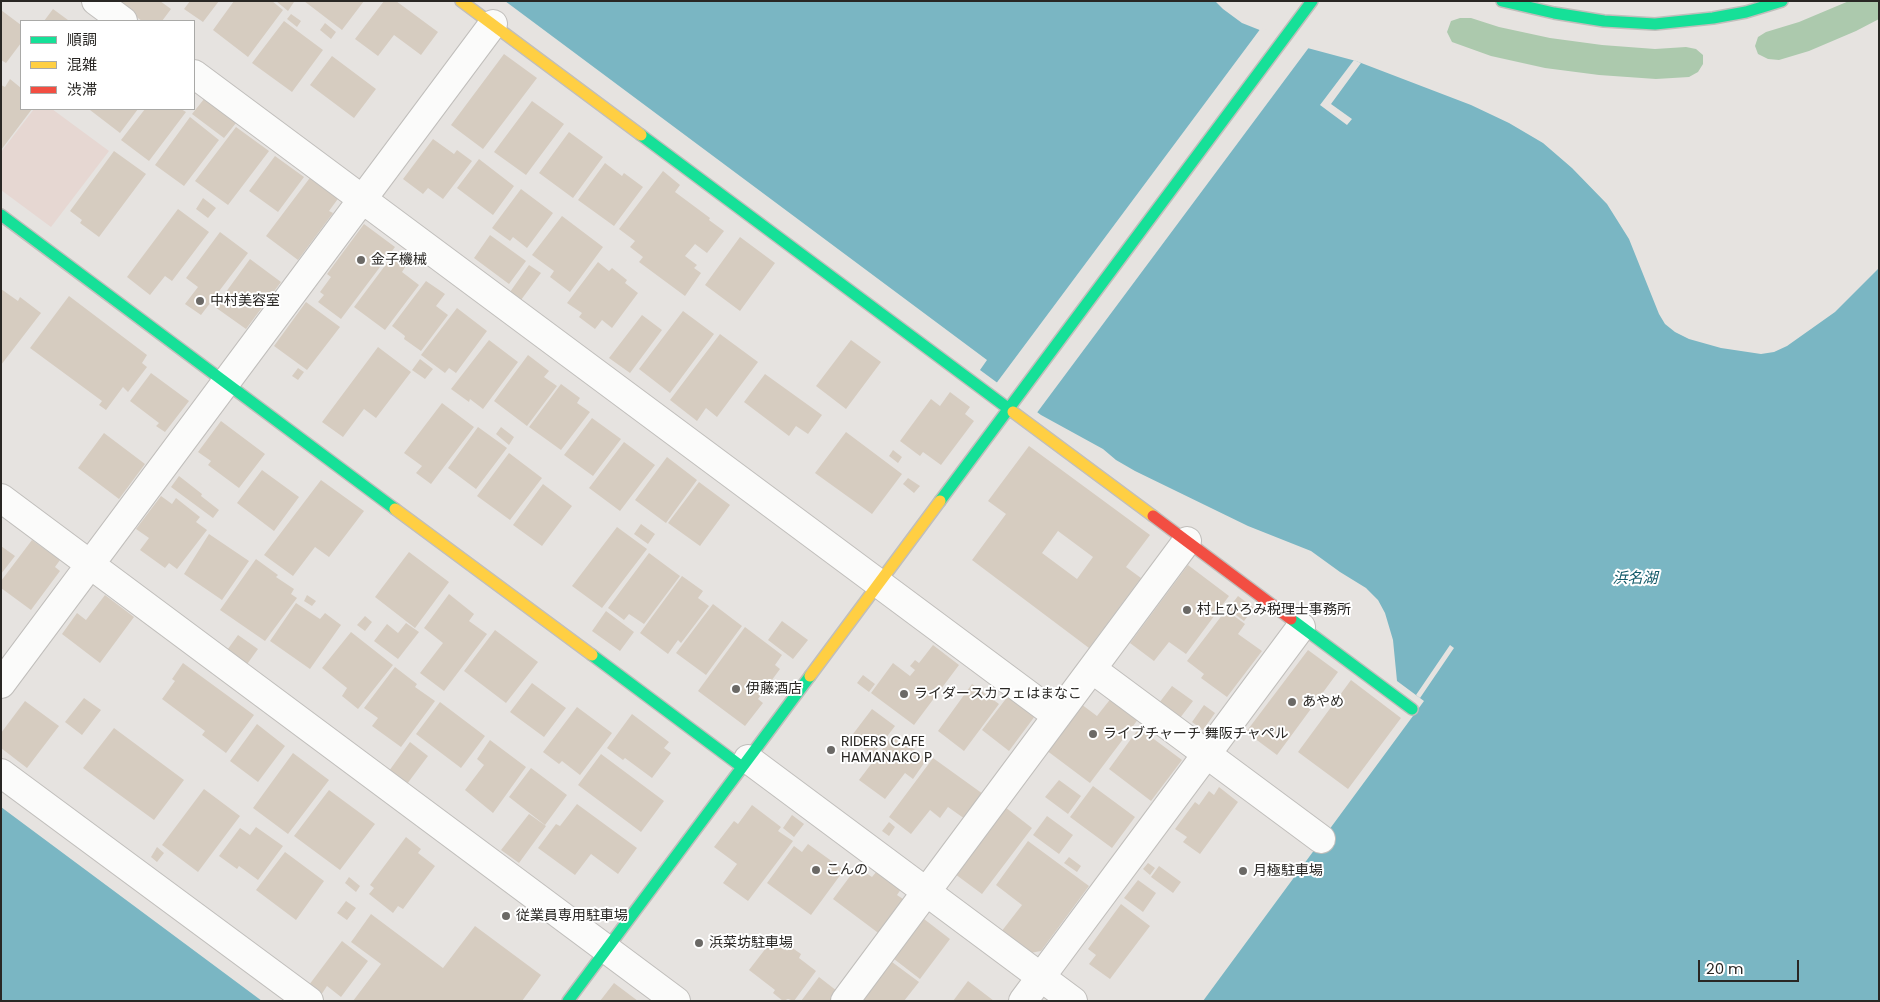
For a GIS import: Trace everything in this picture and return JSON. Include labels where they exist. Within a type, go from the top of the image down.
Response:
[{"type":"street","points":[[96,1],[122,20]]},
{"type":"street","points":[[461,1],[1011,405],[1187,542],[1412,709]]},
{"type":"street","points":[[568,1001],[1312,1]]},
{"type":"street","points":[[1502,1],[1554,13],[1604,21],[1655,24],[1712,14],[1746,12],[1782,1]]},
{"type":"street","points":[[1,684],[493,24]]},
{"type":"street","points":[[195,75],[1057,716]]},
{"type":"street","points":[[1,215],[226,383],[745,763],[926,891],[1073,1001]]},
{"type":"street","points":[[1,498],[676,1001]]},
{"type":"street","points":[[845,1001],[1187,542]]},
{"type":"street","points":[[1023,1001],[1301,627]]},
{"type":"street","points":[[1092,669],[1321,839]]},
{"type":"street","points":[[1,772],[309,1001]]},
{"type":"shaded area","points":[[33,110],[53,110],[109,151],[51,227],[1,190],[1,152]]},
{"type":"green space","points":[[1849,1],[1879,1],[1879,19],[1809,51],[1779,60],[1768,59],[1758,54],[1755,46],[1758,37],[1766,32],[1799,22]]},
{"type":"green space","points":[[1460,18],[1471,18],[1499,27],[1550,38],[1602,45],[1655,49],[1686,47],[1696,49],[1703,55],[1703,64],[1698,72],[1689,77],[1656,79],[1599,75],[1545,68],[1491,56],[1452,42],[1447,32],[1451,21]]},
{"type":"water","name":"浜名湖","points":[[505,1],[1215,1],[1242,23],[1300,46],[1356,61],[1471,105],[1509,123],[1543,143],[1572,168],[1607,204],[1629,239],[1659,314],[1665,324],[1689,339],[1721,348],[1761,354],[1774,352],[1787,346],[1835,312],[1879,268],[1879,1001],[1203,1001],[1424,701],[1397,681],[1393,640],[1385,613],[1378,600],[1366,588],[1311,551],[1248,526],[1135,471],[1116,460],[1103,449],[1041,415],[980,370],[987,360]]},
{"type":"water","points":[[1,807],[262,1001],[1,1001]]},
{"type":"pier","points":[[1261,28],[1310,46],[1036,414],[995,385]]},
{"type":"pier","points":[[1354,60],[1361,63],[1331,104],[1352,119],[1347,125],[1320,105]]},
{"type":"pier","points":[[1450,645],[1454,648],[1420,698],[1416,695]]},
{"type":"building","points":[[115,1],[160,1],[171,9],[163,20],[141,20]]},
{"type":"building","points":[[190,1],[219,1],[203,22],[184,9]]},
{"type":"building","points":[[234,1],[272,1],[283,10],[248,57],[213,30]]},
{"type":"building","points":[[276,1],[293,1],[294,2],[288,11]]},
{"type":"building","points":[[304,1],[364,1],[342,30]]},
{"type":"building","points":[[384,1],[396,1],[438,32],[421,55],[394,35],[378,56],[355,39]]},
{"type":"building","points":[[53,9],[68,20],[45,20]]},
{"type":"building","points":[[1,10],[20,24],[20,44],[6,63],[1,60]]},
{"type":"building","points":[[291,14],[301,21],[297,27],[287,19]]},
{"type":"building","points":[[284,21],[323,50],[292,92],[252,63]]},
{"type":"building","points":[[325,23],[336,32],[331,39],[320,30]]},
{"type":"building","points":[[504,54],[537,78],[483,149],[451,125]]},
{"type":"building","points":[[332,56],[376,89],[354,118],[310,85]]},
{"type":"building","points":[[10,79],[20,87],[20,110],[31,110],[1,150],[1,85],[5,87]]},
{"type":"building","points":[[204,99],[236,123],[224,138],[192,114]]},
{"type":"building","points":[[532,101],[564,124],[526,175],[494,152]]},
{"type":"building","points":[[90,110],[137,110],[120,133]]},
{"type":"building","points":[[144,110],[183,110],[186,112],[149,161],[121,140]]},
{"type":"building","points":[[190,117],[219,140],[184,186],[155,165]]},
{"type":"building","points":[[236,127],[269,151],[228,205],[195,181]]},
{"type":"building","points":[[569,132],[603,157],[573,198],[539,173]]},
{"type":"building","points":[[433,139],[454,154],[457,150],[472,161],[443,199],[428,188],[423,194],[403,179]]},
{"type":"building","points":[[114,151],[146,174],[99,237],[80,223],[82,220],[70,211]]},
{"type":"building","points":[[275,156],[304,177],[278,212],[249,191]]},
{"type":"building","points":[[479,159],[514,186],[493,215],[457,188]]},
{"type":"building","points":[[605,163],[622,176],[624,173],[643,187],[614,226],[578,200]]},
{"type":"building","points":[[663,171],[680,185],[675,192],[724,231],[707,253],[695,244],[685,256],[697,265],[694,268],[701,273],[685,296],[639,262],[643,257],[630,247],[635,241],[619,229]]},
{"type":"building","points":[[312,175],[340,196],[329,211],[333,213],[298,260],[266,236]]},
{"type":"building","points":[[521,189],[553,213],[527,248],[513,237],[510,241],[492,228]]},
{"type":"building","points":[[203,198],[216,208],[208,218],[196,209]]},
{"type":"building","points":[[178,209],[209,232],[172,281],[165,276],[150,295],[127,277]]},
{"type":"building","points":[[562,216],[603,247],[570,292],[550,277],[554,271],[532,255]]},
{"type":"building","name":"金子機械","points":[[364,224],[395,247],[341,319],[318,302],[324,295],[320,292],[331,277],[327,274]]},
{"type":"building","points":[[220,232],[248,253],[201,315],[185,304],[198,287],[186,278]]},
{"type":"building","points":[[490,235],[526,261],[509,284],[474,258]]},
{"type":"building","points":[[740,237],[775,263],[740,311],[705,285]]},
{"type":"building","points":[[396,251],[409,261],[402,272],[419,285],[385,330],[354,307]]},
{"type":"building","points":[[250,259],[281,282],[246,329],[215,307]]},
{"type":"building","points":[[598,262],[609,271],[612,268],[627,280],[625,283],[638,293],[612,328],[602,320],[595,329],[579,317],[582,313],[567,303]]},
{"type":"building","points":[[529,265],[541,273],[521,300],[510,292]]},
{"type":"building","points":[[426,281],[445,294],[436,306],[448,315],[421,351],[404,339],[405,336],[392,326]]},
{"type":"building","points":[[1,289],[18,301],[20,297],[41,313],[1,365]]},
{"type":"building","points":[[69,296],[147,355],[142,363],[147,367],[128,392],[123,387],[106,410],[99,405],[102,401],[30,348]]},
{"type":"building","points":[[306,302],[340,327],[307,370],[274,346]]},
{"type":"building","points":[[457,308],[487,331],[456,373],[449,368],[445,373],[421,355]]},
{"type":"building","points":[[683,311],[714,334],[670,393],[639,369]]},
{"type":"building","points":[[642,315],[662,330],[630,373],[609,358]]},
{"type":"building","points":[[720,334],[758,362],[717,417],[706,408],[697,421],[670,400]]},
{"type":"building","points":[[489,340],[518,362],[483,409],[470,399],[469,402],[451,389]]},
{"type":"building","points":[[851,340],[881,362],[846,409],[816,386]]},
{"type":"building","points":[[378,347],[411,372],[376,418],[364,409],[343,437],[322,422]]},
{"type":"building","points":[[528,355],[549,371],[544,377],[557,386],[527,426],[494,401]]},
{"type":"building","points":[[420,359],[433,369],[425,379],[412,370]]},
{"type":"building","points":[[298,368],[304,372],[298,380],[292,376]]},
{"type":"building","points":[[151,373],[189,401],[165,432],[156,426],[159,423],[130,401]]},
{"type":"building","points":[[765,374],[822,415],[808,434],[796,426],[789,436],[744,402]]},
{"type":"building","points":[[561,384],[580,398],[577,403],[590,412],[561,450],[529,427]]},
{"type":"building","points":[[950,392],[970,407],[965,414],[974,421],[941,465],[923,452],[920,456],[900,441],[931,399],[940,406]]},
{"type":"building","points":[[442,403],[474,427],[431,484],[416,473],[422,466],[404,453]]},
{"type":"building","points":[[592,418],[621,439],[593,476],[564,455]]},
{"type":"building","points":[[221,421],[265,454],[239,488],[208,465],[211,461],[198,452]]},
{"type":"building","points":[[478,427],[507,448],[476,489],[448,468]]},
{"type":"building","points":[[501,427],[514,437],[509,445],[496,434]]},
{"type":"building","points":[[846,432],[902,474],[872,514],[815,473]]},
{"type":"building","points":[[104,433],[145,464],[119,499],[78,468]]},
{"type":"building","points":[[624,442],[655,465],[620,511],[589,488]]},
{"type":"building","points":[[1029,446],[1150,535],[1126,567],[1141,578],[1089,648],[972,560],[1006,514],[988,501]],"holes":[[[1058,531],[1093,557],[1077,579],[1042,553]]]},
{"type":"building","points":[[893,450],[902,457],[898,463],[889,456]]},
{"type":"building","points":[[509,453],[542,478],[510,520],[477,496]]},
{"type":"building","points":[[667,457],[697,480],[666,523],[635,500]]},
{"type":"building","points":[[262,470],[299,497],[274,531],[237,503]]},
{"type":"building","points":[[179,476],[219,510],[213,518],[171,487]]},
{"type":"building","points":[[908,478],[920,486],[914,493],[903,484]]},
{"type":"building","points":[[321,480],[364,511],[329,557],[315,547],[293,576],[264,555]]},
{"type":"building","points":[[699,482],[730,505],[700,546],[668,523]]},
{"type":"building","points":[[543,484],[572,506],[542,546],[513,525]]},
{"type":"building","points":[[161,496],[172,504],[176,498],[200,517],[196,522],[207,530],[177,569],[169,563],[165,568],[140,550],[149,538],[136,529]]},
{"type":"building","points":[[641,524],[655,534],[648,544],[634,534]]},
{"type":"building","points":[[617,527],[647,549],[602,608],[572,586]]},
{"type":"building","points":[[209,534],[249,561],[222,600],[184,574]]},
{"type":"building","points":[[32,540],[60,560],[55,567],[60,571],[31,610],[1,588],[1,581]]},
{"type":"building","points":[[1,546],[15,556],[1,574]]},
{"type":"building","points":[[409,552],[449,582],[415,628],[375,597]]},
{"type":"building","points":[[649,553],[680,576],[644,624],[629,614],[624,620],[608,608]]},
{"type":"building","points":[[256,559],[278,575],[276,577],[294,589],[291,594],[297,598],[265,641],[220,610]]},
{"type":"building","points":[[1188,565],[1229,596],[1186,654],[1169,642],[1154,661],[1130,643]]},
{"type":"building","points":[[682,576],[703,591],[698,598],[709,606],[681,643],[678,640],[668,654],[640,633]]},
{"type":"building","points":[[449,594],[474,614],[469,621],[487,634],[444,691],[420,673],[443,643],[424,628]]},
{"type":"building","points":[[105,595],[134,617],[100,663],[62,634],[77,613],[86,620]]},
{"type":"building","points":[[307,595],[316,601],[312,606],[304,601]]},
{"type":"building","points":[[1238,596],[1254,608],[1244,621],[1228,609]]},
{"type":"building","points":[[296,603],[320,619],[325,613],[341,625],[310,669],[270,641]]},
{"type":"building","points":[[713,604],[742,626],[706,675],[676,653]]},
{"type":"building","points":[[1226,610],[1245,624],[1238,634],[1262,651],[1227,697],[1201,678],[1204,674],[1187,661]]},
{"type":"building","points":[[606,611],[634,632],[620,651],[592,631]]},
{"type":"building","points":[[365,616],[372,622],[365,631],[357,625]]},
{"type":"building","points":[[782,621],[808,640],[793,659],[768,640]]},
{"type":"building","points":[[406,623],[419,632],[398,659],[374,641],[387,624],[398,633]]},
{"type":"building","points":[[745,627],[782,655],[775,665],[780,669],[758,699],[763,703],[745,726],[698,691]]},
{"type":"building","points":[[495,630],[538,662],[506,703],[464,671]]},
{"type":"building","points":[[351,632],[393,665],[358,709],[342,696],[347,688],[322,668]]},
{"type":"building","points":[[238,635],[258,649],[245,667],[225,653]]},
{"type":"building","points":[[933,645],[959,665],[914,725],[871,693],[893,663],[910,676],[915,670],[910,666],[915,660],[919,663]]},
{"type":"building","name":"あやめ","points":[[1308,650],[1338,672],[1277,755],[1246,732]]},
{"type":"building","points":[[183,663],[254,715],[226,753],[202,735],[205,731],[162,699],[175,681],[172,679]]},
{"type":"building","points":[[395,667],[417,684],[415,687],[435,701],[401,747],[372,726],[378,718],[364,708]]},
{"type":"building","points":[[863,675],[875,684],[869,692],[857,683]]},
{"type":"building","points":[[1351,680],[1401,718],[1348,789],[1298,752]]},
{"type":"building","points":[[532,683],[566,708],[544,737],[510,712]]},
{"type":"building","points":[[972,684],[999,704],[964,751],[938,731]]},
{"type":"building","points":[[1172,686],[1193,701],[1180,718],[1159,703]]},
{"type":"building","points":[[1008,696],[1035,716],[1009,751],[982,730]]},
{"type":"building","name":"ライブチャーチ 舞阪チャペル","points":[[1112,697],[1139,718],[1090,783],[1046,750],[1081,704],[1097,716]]},
{"type":"building","points":[[84,698],[101,710],[82,735],[65,722]]},
{"type":"building","points":[[25,701],[59,726],[27,768],[1,748],[1,733]]},
{"type":"building","points":[[440,702],[485,736],[461,768],[416,734]]},
{"type":"building","points":[[1204,705],[1215,713],[1203,730],[1192,722]]},
{"type":"building","points":[[577,707],[612,733],[580,775],[562,761],[559,764],[543,752]]},
{"type":"building","points":[[872,709],[895,726],[873,755],[850,738]]},
{"type":"building","points":[[632,714],[669,742],[664,748],[671,753],[652,778],[625,758],[623,760],[607,748]]},
{"type":"building","points":[[257,724],[285,746],[258,782],[230,761]]},
{"type":"building","points":[[114,728],[184,780],[154,820],[83,768]]},
{"type":"building","points":[[1139,728],[1182,760],[1151,801],[1109,769]]},
{"type":"building","points":[[894,734],[927,759],[913,779],[905,773],[885,799],[859,780]]},
{"type":"building","points":[[490,740],[526,767],[493,813],[465,790],[484,765],[477,759]]},
{"type":"building","points":[[410,742],[428,756],[407,784],[389,771]]},
{"type":"building","points":[[293,753],[329,780],[288,834],[253,808]]},
{"type":"building","points":[[601,754],[664,801],[641,832],[578,785]]},
{"type":"building","points":[[933,758],[983,794],[965,819],[948,807],[940,818],[930,810],[911,834],[889,817]]},
{"type":"building","points":[[531,768],[567,795],[545,825],[509,797]]},
{"type":"building","points":[[1059,780],[1081,796],[1068,814],[1045,797]]},
{"type":"building","points":[[1093,786],[1135,817],[1112,848],[1070,817]]},
{"type":"building","points":[[1219,787],[1238,802],[1200,854],[1183,842],[1187,837],[1175,829],[1195,802],[1199,805],[1209,791],[1214,795]]},
{"type":"building","points":[[204,789],[240,816],[198,872],[162,845]]},
{"type":"building","points":[[329,790],[375,824],[340,870],[294,836]]},
{"type":"building","points":[[577,804],[637,848],[618,874],[591,854],[575,875],[538,848],[556,824],[560,826]]},
{"type":"building","points":[[752,805],[781,827],[778,831],[793,841],[748,901],[723,883],[737,864],[714,847],[734,821],[738,824]]},
{"type":"building","points":[[1005,807],[1032,828],[982,894],[955,874]]},
{"type":"building","points":[[529,814],[546,826],[519,863],[501,850]]},
{"type":"building","points":[[792,815],[804,824],[794,837],[783,828]]},
{"type":"building","points":[[1047,816],[1073,835],[1059,854],[1033,835]]},
{"type":"building","points":[[889,822],[895,827],[889,836],[882,831]]},
{"type":"building","points":[[256,827],[283,846],[258,880],[239,866],[237,869],[219,856],[240,828],[250,835]]},
{"type":"building","points":[[406,837],[421,849],[418,853],[435,866],[403,909],[398,906],[393,913],[369,894],[374,888],[370,885]]},
{"type":"building","points":[[1028,841],[1089,886],[1041,951],[1030,953],[1001,932],[1022,905],[996,885]]},
{"type":"building","points":[[808,844],[844,870],[811,915],[767,883],[794,846],[802,852]]},
{"type":"building","points":[[157,847],[164,853],[157,862],[151,857]]},
{"type":"building","points":[[285,852],[324,881],[296,920],[256,890]]},
{"type":"building","points":[[1069,857],[1081,866],[1077,872],[1064,863]]},
{"type":"building","points":[[1148,863],[1155,868],[1150,875],[1143,869]]},
{"type":"building","points":[[1159,866],[1181,882],[1173,893],[1151,877]]},
{"type":"building","points":[[857,867],[872,877],[877,871],[901,889],[897,895],[906,901],[881,935],[833,899]]},
{"type":"building","points":[[349,877],[360,886],[356,892],[345,883]]},
{"type":"building","points":[[1138,880],[1156,893],[1143,912],[1124,898]]},
{"type":"building","points":[[346,901],[356,908],[347,920],[337,913]]},
{"type":"building","points":[[1121,904],[1150,926],[1110,979],[1089,964],[1096,955],[1088,949]]},
{"type":"building","points":[[371,914],[443,968],[475,926],[541,975],[522,1001],[353,1001],[381,964],[351,942]]},
{"type":"building","points":[[924,919],[950,939],[920,979],[894,959]]},
{"type":"building","points":[[773,939],[788,950],[791,947],[801,954],[799,958],[816,971],[794,1001],[788,999],[783,1001],[773,993],[775,990],[749,970]]},
{"type":"building","points":[[342,941],[368,961],[341,997],[327,986],[321,995],[309,985]]},
{"type":"building","points":[[892,962],[919,982],[904,1001],[862,1001]]},
{"type":"building","points":[[819,977],[837,991],[830,1001],[801,1001]]},
{"type":"building","points":[[968,981],[994,1001],[953,1001]]},
{"type":"building","points":[[614,983],[638,1001],[600,1001]]},
{"type":"traffic: fast","points":[[940,501],[1312,1]]},
{"type":"traffic: fast","points":[[1502,1],[1554,13],[1604,21],[1655,24],[1713,18],[1746,12],[1782,1]]},
{"type":"traffic: fast","points":[[641,135],[1013,412]]},
{"type":"traffic: fast","points":[[1,215],[395,509]]},
{"type":"traffic: fast","points":[[1291,619],[1412,709]]},
{"type":"traffic: fast","points":[[592,655],[742,767]]},
{"type":"traffic: fast","points":[[568,1001],[810,676]]},
{"type":"traffic: slow","points":[[461,1],[641,135]]},
{"type":"traffic: slow","points":[[1013,412],[1153,516]]},
{"type":"traffic: slow","points":[[810,676],[940,501]]},
{"type":"traffic: slow","points":[[395,509],[592,655]]},
{"type":"traffic: jam","points":[[1153,516],[1291,619]]},
{"type":"place","name":"金子機械","points":[[361,260]]},
{"type":"place","name":"中村美容室","points":[[200,301]]},
{"type":"place","name":"村上ひろみ税理士事務所","points":[[1187,610]]},
{"type":"place","name":"伊藤酒店","points":[[736,689]]},
{"type":"place","name":"ライダースカフェはまなこ","points":[[904,694]]},
{"type":"place","name":"あやめ","points":[[1292,702]]},
{"type":"place","name":"ライブチャーチ 舞阪チャペル","points":[[1093,734]]},
{"type":"place","name":"RIDERS CAFE HAMANAKO P","points":[[831,750]]},
{"type":"place","name":"こんの","points":[[816,870]]},
{"type":"place","name":"月極駐車場","points":[[1243,871]]},
{"type":"place","name":"従業員専用駐車場","points":[[506,916]]},
{"type":"place","name":"浜菜坊駐車場","points":[[699,943]]}]
